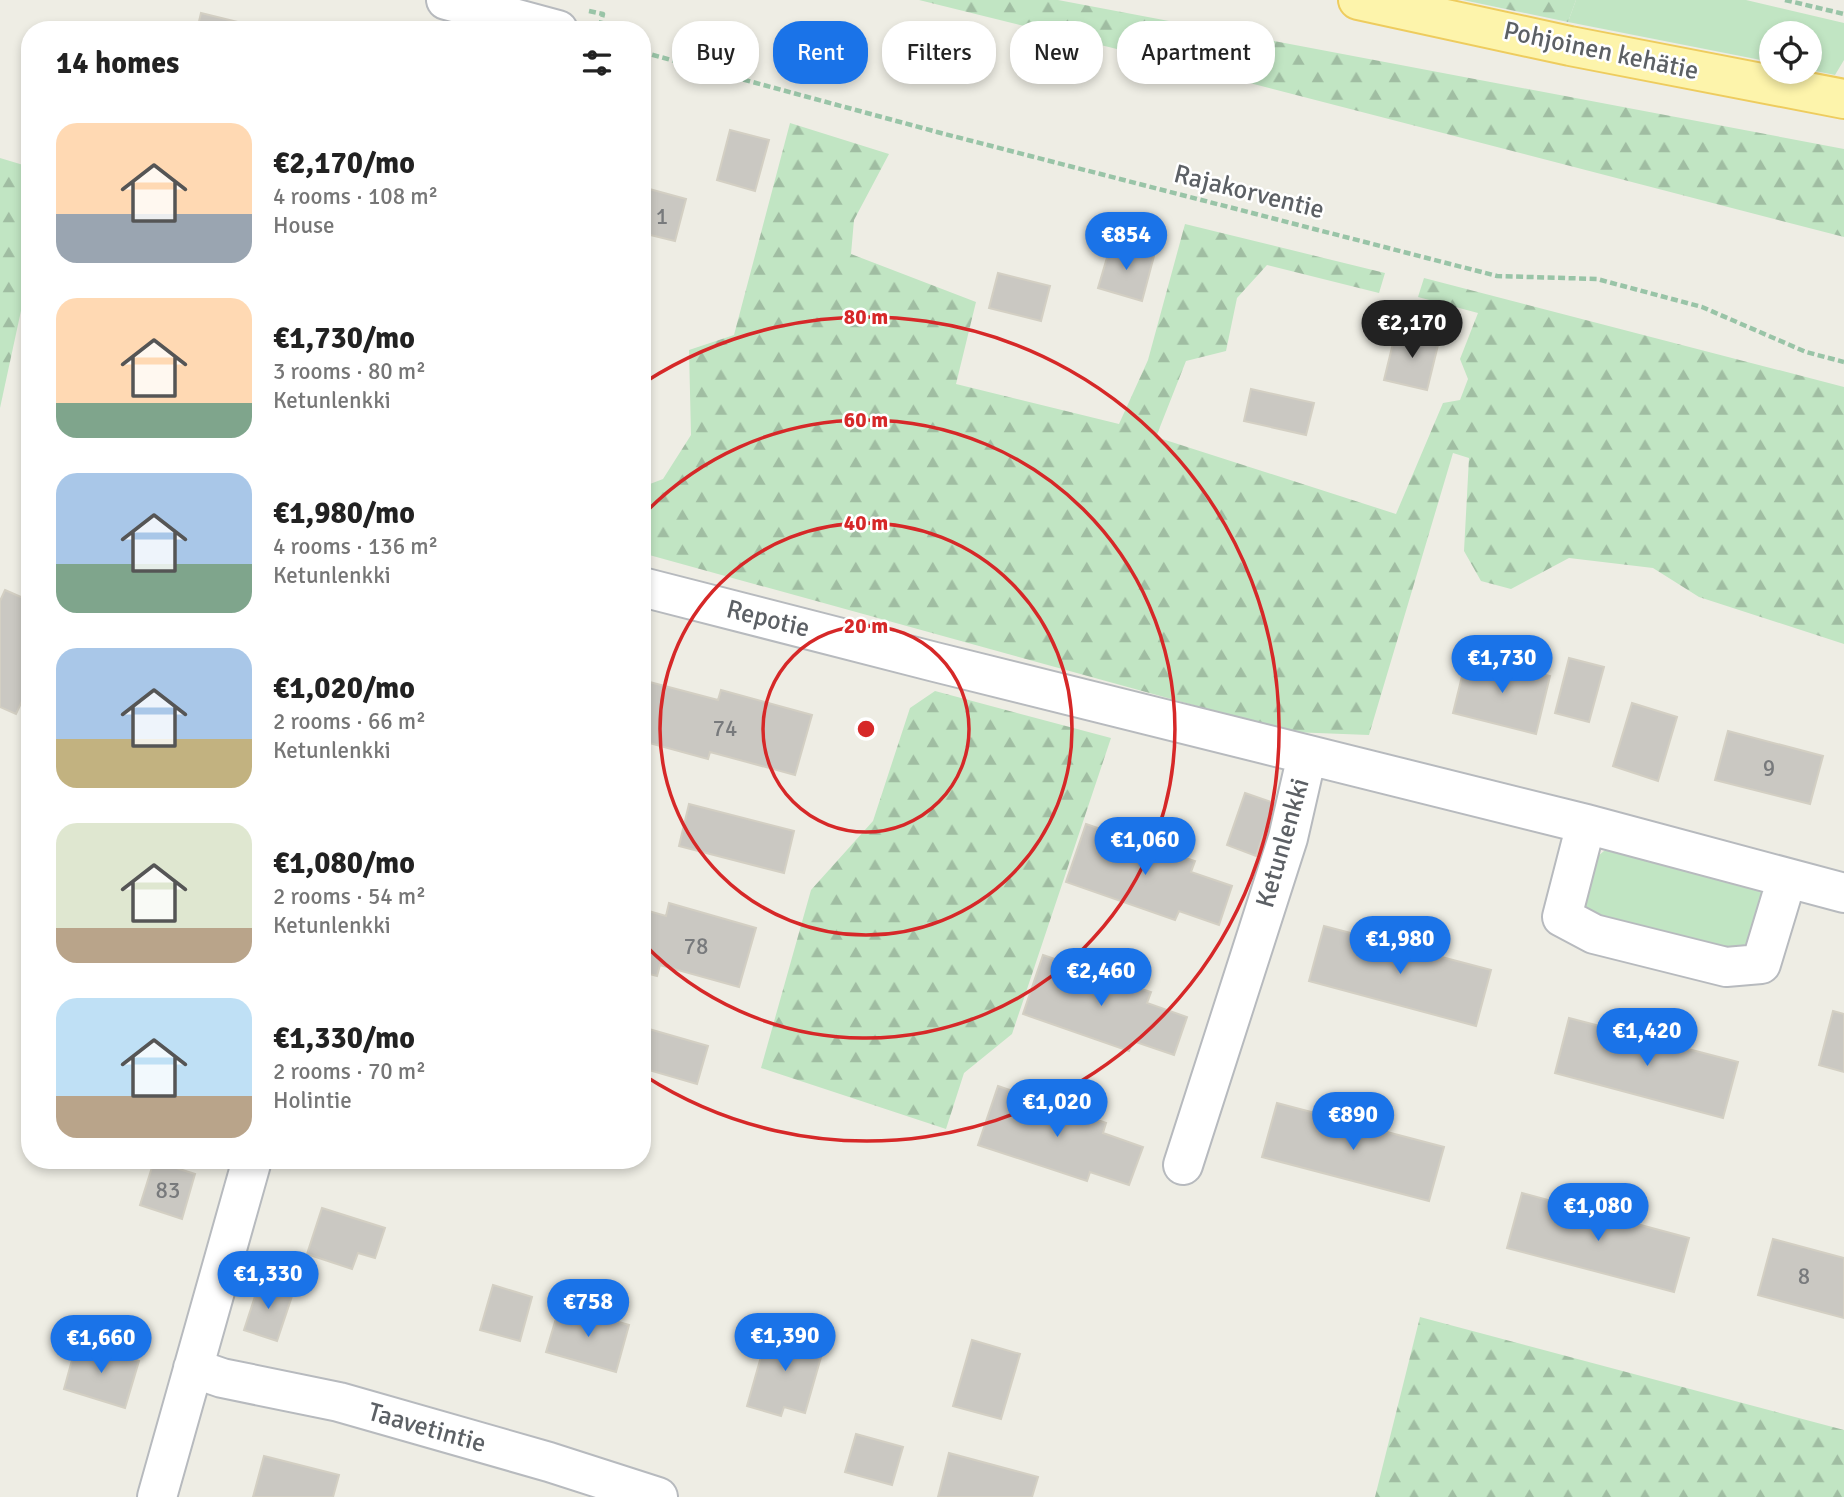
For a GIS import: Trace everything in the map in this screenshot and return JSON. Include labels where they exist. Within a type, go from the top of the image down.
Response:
[{"type":"main road","name":"Pohjoinen kehätie","points":[[1358,0],[1570,46],[1844,99]]},
{"type":"street","points":[[446,0],[524,21]]},
{"type":"street","name":"Repotie","points":[[651,589],[1307,755]]},
{"type":"street","name":"Ketunlenkki","points":[[1183,1165],[1288,838],[1307,755],[1586,824],[1844,893]]},
{"type":"street","points":[[1586,824],[1562,917],[1594,934],[1726,967],[1761,964],[1787,878]]},
{"type":"street","points":[[157,1497],[249,1169]]},
{"type":"street","name":"Taavetintie","points":[[193,1368],[222,1378],[339,1402],[549,1462],[659,1497]]},
{"type":"path","points":[[1785,0],[1844,14]]},
{"type":"path","points":[[601,21],[603,14]]},
{"type":"path","name":"Rajakorventie","points":[[651,54],[937,132],[1497,275],[1597,279],[1702,307],[1806,352],[1844,362]]},
{"type":"green space","points":[[919,0],[1058,0],[1169,21],[1117,21],[1117,49],[1103,46],[1103,21],[1010,23]]},
{"type":"green space","points":[[1463,0],[1576,0],[1568,22]]},
{"type":"green space","points":[[1576,0],[1746,0],[1844,23],[1844,60],[1835,75],[1822,72],[1822,21],[1759,21],[1759,60],[1568,22]]},
{"type":"green space","points":[[1275,41],[1844,149],[1844,237],[1253,84],[1275,84]]},
{"type":"green space","points":[[790,123],[889,154],[854,220],[851,254],[976,302],[956,384],[1119,424],[1148,360],[1185,224],[1385,273],[1379,293],[1267,265],[1237,298],[1226,351],[1186,361],[1156,437],[1396,514],[1443,403],[1460,400],[1468,379],[1460,359],[1478,313],[1418,297],[1424,278],[1844,387],[1844,644],[1699,597],[1653,568],[1569,558],[1511,589],[1481,581],[1464,551],[1469,458],[1453,453],[1369,735],[1291,732],[651,555],[651,484],[663,479],[691,435],[689,350],[734,335]]},
{"type":"green space","points":[[0,158],[21,164],[21,311],[0,408]]},
{"type":"green space","points":[[935,691],[1111,738],[1012,1034],[964,1073],[946,1129],[761,1068],[811,890],[873,821],[910,708]]},
{"type":"green space","points":[[1618,848],[1755,885],[1764,894],[1753,937],[1733,950],[1595,918],[1587,910],[1583,900],[1593,860],[1604,851]]},
{"type":"green space","points":[[1420,1317],[1844,1430],[1844,1497],[1375,1497]]},
{"type":"building","points":[[201,13],[234,21],[199,21]]},
{"type":"building","points":[[730,130],[769,140],[755,191],[717,180]]},
{"type":"building","points":[[651,189],[686,199],[675,241],[651,235]]},
{"type":"building","points":[[1111,244],[1154,256],[1142,301],[1098,288]]},
{"type":"building","points":[[998,273],[1050,286],[1041,321],[989,308]]},
{"type":"building","points":[[1396,331],[1439,341],[1427,390],[1384,380]]},
{"type":"building","points":[[1251,389],[1314,403],[1306,435],[1244,421]]},
{"type":"building","points":[[5,590],[21,597],[21,703],[16,714],[0,707],[0,601]]},
{"type":"building","points":[[1467,656],[1550,676],[1536,734],[1453,713]]},
{"type":"building","points":[[1569,658],[1604,667],[1589,722],[1555,713]]},
{"type":"building","points":[[651,682],[718,700],[721,690],[812,715],[795,775],[710,752],[708,759],[651,743]]},
{"type":"building","points":[[1632,703],[1677,717],[1658,781],[1613,766]]},
{"type":"building","points":[[1728,731],[1823,756],[1810,804],[1715,780]]},
{"type":"building","points":[[1245,793],[1274,803],[1256,856],[1227,845]]},
{"type":"building","points":[[689,804],[794,831],[784,873],[679,846]]},
{"type":"building","points":[[1086,824],[1195,861],[1191,872],[1232,886],[1219,925],[1179,911],[1175,920],[1066,882]]},
{"type":"building","points":[[669,903],[756,928],[739,987],[660,965],[657,976],[651,974],[651,912],[666,916]]},
{"type":"building","points":[[1324,926],[1491,970],[1476,1026],[1309,981]]},
{"type":"building","points":[[1043,955],[1151,992],[1147,1003],[1187,1017],[1174,1055],[1133,1041],[1129,1051],[1023,1014]]},
{"type":"building","points":[[1833,1011],[1844,1014],[1844,1072],[1819,1065]]},
{"type":"building","points":[[1569,1018],[1738,1062],[1723,1118],[1555,1073]]},
{"type":"building","points":[[651,1030],[708,1046],[697,1084],[651,1071]]},
{"type":"building","points":[[998,1086],[1106,1123],[1103,1133],[1143,1147],[1129,1185],[1090,1172],[1087,1181],[978,1145]]},
{"type":"building","points":[[1277,1103],[1444,1147],[1429,1201],[1262,1157]]},
{"type":"building","points":[[151,1169],[179,1169],[195,1174],[182,1219],[140,1205]]},
{"type":"building","points":[[1522,1193],[1689,1238],[1674,1292],[1507,1248]]},
{"type":"building","points":[[322,1208],[385,1228],[375,1258],[358,1253],[352,1269],[307,1254]]},
{"type":"building","points":[[1773,1239],[1844,1258],[1844,1318],[1758,1295]]},
{"type":"building","points":[[260,1281],[293,1293],[277,1341],[244,1330]]},
{"type":"building","points":[[493,1285],[532,1297],[520,1341],[480,1330]]},
{"type":"building","points":[[560,1305],[629,1325],[616,1372],[546,1352]]},
{"type":"building","points":[[770,1325],[804,1335],[802,1344],[823,1350],[805,1413],[784,1407],[781,1416],[747,1406]]},
{"type":"building","points":[[972,1340],[1020,1354],[1001,1419],[953,1406]]},
{"type":"building","points":[[77,1342],[139,1361],[125,1408],[64,1389]]},
{"type":"building","points":[[856,1434],[903,1447],[892,1485],[845,1472]]},
{"type":"building","points":[[949,1453],[1038,1477],[1032,1497],[938,1497]]},
{"type":"building","points":[[264,1456],[339,1475],[333,1497],[253,1497]]}]
